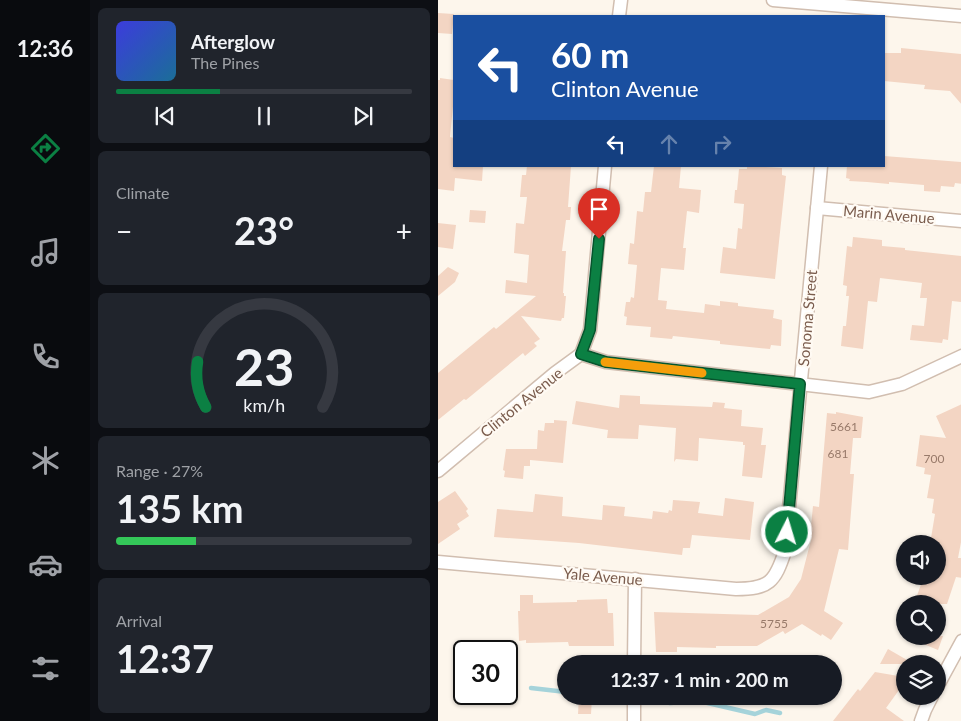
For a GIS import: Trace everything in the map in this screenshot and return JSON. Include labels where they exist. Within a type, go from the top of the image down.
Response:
[{"type":"street","points":[[619,15],[620,0]]},
{"type":"street","points":[[773,0],[836,7],[962,16]]},
{"type":"street","points":[[605,167],[590,330],[581,354],[606,362],[869,392],[902,384],[962,356]]},
{"type":"street","name":"Sonoma Street","points":[[767,585],[779,570],[785,551],[821,167]]},
{"type":"street","name":"Marin Avenue","points":[[817,208],[962,221]]},
{"type":"street","name":"Clinton Avenue","points":[[438,471],[555,373],[581,354]]},
{"type":"street","name":"Yale Avenue","points":[[438,562],[736,589],[753,589],[767,585]]},
{"type":"street","points":[[634,655],[635,579]]},
{"type":"street","points":[[946,670],[962,641]]},
{"type":"street","points":[[634,705],[634,721]]},
{"type":"street","points":[[921,721],[928,705]]},
{"type":"building","points":[[438,13],[454,14],[452,34],[438,33]]},
{"type":"building","points":[[901,48],[962,54],[962,105],[950,91],[924,89],[925,85],[885,81],[885,53],[901,53]]},
{"type":"building","points":[[440,78],[453,80],[450,137],[453,138],[453,167],[483,167],[482,181],[455,178],[454,191],[438,189],[438,80]]},
{"type":"building","points":[[885,156],[962,162],[962,184],[955,183],[954,187],[941,186],[940,192],[924,191],[924,185],[849,181],[850,179],[846,178],[847,167],[885,167]]},
{"type":"building","points":[[527,167],[571,167],[568,207],[571,207],[570,220],[566,220],[562,251],[566,251],[563,293],[566,296],[564,318],[561,321],[521,316],[540,339],[534,343],[537,346],[525,356],[523,353],[466,400],[464,399],[438,420],[438,373],[494,327],[496,329],[536,296],[505,293],[506,280],[527,283],[529,255],[514,253],[516,223],[524,224],[527,197],[520,197],[522,175],[526,175]]},
{"type":"building","points":[[654,167],[681,167],[679,188],[701,190],[699,213],[687,211],[683,248],[686,248],[684,270],[661,268],[658,300],[667,301],[666,309],[704,313],[705,304],[720,306],[720,301],[738,303],[738,306],[774,310],[773,318],[782,320],[781,346],[771,345],[770,349],[720,344],[720,341],[673,336],[672,339],[650,337],[651,327],[626,325],[627,317],[624,316],[626,302],[630,302],[631,297],[634,298],[637,265],[628,264],[630,243],[634,244],[637,211],[643,212],[645,192],[651,192]]},
{"type":"building","points":[[747,167],[782,168],[782,175],[786,176],[775,279],[720,273],[723,247],[736,249],[738,228],[742,229],[744,204],[734,203],[735,190],[737,190],[739,169],[747,169]]},
{"type":"building","points":[[470,210],[486,211],[485,223],[469,222]]},
{"type":"building","points":[[438,223],[456,225],[453,249],[438,247]]},
{"type":"building","points":[[853,237],[882,240],[882,246],[962,256],[962,302],[952,301],[948,340],[943,339],[942,343],[910,340],[912,325],[924,326],[927,298],[920,298],[922,283],[880,278],[877,302],[868,301],[863,349],[841,346],[843,326],[846,326],[849,296],[846,296],[847,286],[843,285],[847,246],[852,247]]},
{"type":"building","points":[[448,267],[459,273],[455,282],[438,296],[438,276]]},
{"type":"building","points":[[620,395],[640,396],[640,404],[712,407],[713,402],[725,403],[724,408],[742,410],[741,426],[763,428],[761,445],[766,445],[762,478],[742,476],[745,445],[743,445],[743,442],[699,438],[698,461],[676,459],[674,462],[676,428],[639,425],[638,439],[607,438],[608,430],[572,424],[576,401],[619,408]]},
{"type":"building","points":[[962,404],[962,537],[958,558],[962,558],[962,578],[956,577],[947,604],[946,595],[917,595],[921,585],[946,585],[946,535],[932,535],[935,514],[932,513],[934,499],[927,498],[931,475],[924,474],[925,468],[916,466],[920,435],[946,438],[936,416]]},
{"type":"building","points":[[836,412],[863,417],[861,438],[853,438],[850,474],[854,474],[848,550],[839,549],[824,611],[843,623],[831,640],[802,624],[785,634],[783,631],[757,646],[677,647],[677,652],[656,652],[654,612],[758,615],[789,597],[801,579],[812,536],[810,536],[813,506],[819,507],[827,413],[836,414]]},
{"type":"building","points":[[554,420],[567,421],[563,463],[530,460],[530,466],[524,466],[523,479],[504,477],[506,449],[537,449],[538,430],[544,431],[545,423],[554,423]]},
{"type":"building","points":[[455,491],[468,509],[466,511],[469,516],[457,524],[460,529],[438,544],[438,502]]},
{"type":"building","points":[[535,494],[563,497],[562,516],[602,520],[603,505],[625,507],[624,516],[652,519],[653,511],[668,513],[669,510],[672,511],[673,500],[700,502],[698,513],[723,516],[725,498],[754,502],[750,540],[692,535],[690,548],[683,548],[682,555],[579,543],[494,537],[497,509],[533,512]]},
{"type":"building","points":[[520,595],[533,595],[533,603],[607,599],[608,613],[613,613],[614,646],[569,646],[568,642],[526,643],[526,640],[519,641],[518,611],[520,611]]},
{"type":"building","points":[[926,645],[940,645],[938,650]]},
{"type":"building","points":[[888,649],[898,655],[896,655],[896,664],[880,664]]},
{"type":"building","points":[[875,672],[896,676],[896,694],[886,708],[904,721],[833,721],[858,689],[860,691]]},
{"type":"building","points":[[578,705],[592,705],[591,714],[578,714]]},
{"type":"waterway","points":[[531,688],[557,691]]},
{"type":"waterway","points":[[716,705],[755,714],[766,710],[780,713]]},
{"type":"slow traffic","points":[[605,362],[702,373]]},
{"type":"route","points":[[599,239],[590,330],[581,354],[606,362],[800,384],[787,532]]}]
